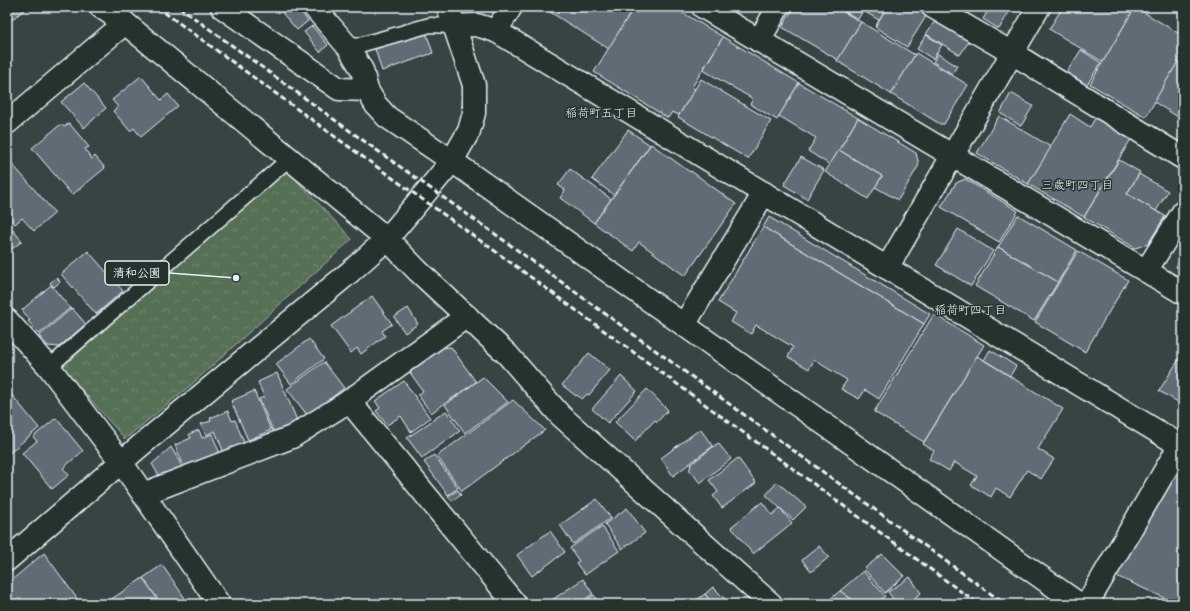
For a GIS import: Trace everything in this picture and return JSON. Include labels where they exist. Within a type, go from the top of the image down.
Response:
[{"type":"street","points":[[101,7],[125,23],[387,239],[418,272],[507,354],[560,415],[771,604]]},
{"type":"street","points":[[222,7],[339,89],[367,90]]},
{"type":"street","points":[[314,7],[349,48],[362,70],[367,90],[376,105],[387,117],[452,161],[1079,604]]},
{"type":"street","points":[[496,31],[510,7]]},
{"type":"street","points":[[703,7],[1183,293]]},
{"type":"street","points":[[759,40],[778,7]]},
{"type":"street","points":[[933,7],[1012,53],[1183,158]]},
{"type":"street","points":[[887,268],[1039,7]]},
{"type":"street","points":[[450,16],[496,31],[1181,446],[1088,604]]},
{"type":"street","points":[[7,560],[121,462],[350,272],[387,239],[452,161],[469,131],[474,114],[474,85],[450,16]]},
{"type":"street","points":[[7,123],[125,23]]},
{"type":"street","points":[[684,325],[764,193]]},
{"type":"street","points":[[1146,271],[1183,212]]},
{"type":"street","points":[[143,494],[292,437],[349,401],[467,316]]},
{"type":"street","points":[[7,320],[49,367],[121,462],[219,604]]},
{"type":"street","points":[[349,401],[515,604]]},
{"type":"lane","points":[[349,48],[430,25],[450,16]]},
{"type":"lane","points":[[49,367],[289,159]]},
{"type":"green space","points":[[287,170],[352,239],[192,384],[125,439],[62,367]]},
{"type":"building","points":[[7,7],[23,7],[25,9],[7,24]]},
{"type":"building","points":[[277,7],[297,7],[308,21],[297,30]]},
{"type":"building","points":[[542,7],[634,7],[609,49]]},
{"type":"building","points":[[634,7],[673,7],[723,37],[692,87],[695,89],[679,115],[672,112],[668,118],[594,72]]},
{"type":"building","points":[[794,7],[835,7],[861,22],[838,60],[782,27]]},
{"type":"building","points":[[837,7],[865,7],[858,19]]},
{"type":"building","points":[[868,7],[887,7],[879,20],[865,12]]},
{"type":"building","points":[[887,7],[918,7],[928,13],[907,47],[875,27]]},
{"type":"building","points":[[990,7],[1012,7],[999,29],[983,19]]},
{"type":"building","points":[[1063,7],[1135,7],[1103,62],[1049,29]]},
{"type":"building","points":[[1135,7],[1183,36],[1183,53],[1146,117],[1090,84]]},
{"type":"building","points":[[937,18],[971,38],[960,55],[926,34]]},
{"type":"building","points":[[861,22],[915,55],[891,94],[837,61]]},
{"type":"building","points":[[312,26],[328,45],[320,52],[304,32]]},
{"type":"building","points":[[426,32],[433,53],[382,71],[375,49]]},
{"type":"building","points":[[926,35],[942,45],[933,59],[917,49]]},
{"type":"building","points":[[723,37],[799,83],[777,120],[750,104],[753,99],[703,70]]},
{"type":"building","points":[[1081,50],[1101,63],[1086,86],[1066,73]]},
{"type":"building","points":[[916,53],[968,85],[944,124],[940,124],[891,94]]},
{"type":"building","points":[[1183,53],[1183,120],[1154,102]]},
{"type":"building","points":[[938,54],[957,66],[952,74],[933,62]]},
{"type":"building","points":[[141,76],[161,100],[168,94],[178,106],[141,137],[134,128],[130,131],[113,111],[118,107],[112,100]]},
{"type":"building","points":[[701,79],[771,121],[748,159],[678,117]]},
{"type":"building","points":[[84,83],[106,108],[84,128],[61,102]]},
{"type":"building","points":[[799,83],[858,118],[830,165],[808,151],[816,138],[779,116]]},
{"type":"building","points":[[1011,93],[1033,106],[1021,126],[1000,113]]},
{"type":"building","points":[[1098,113],[1134,134],[1084,217],[1028,184],[1070,114],[1090,127]]},
{"type":"building","points":[[999,116],[1051,147],[1028,184],[977,153]]},
{"type":"building","points":[[858,118],[916,153],[919,165],[898,200],[875,187],[882,176],[839,150]]},
{"type":"building","points":[[69,123],[89,147],[85,149],[92,159],[95,156],[105,168],[72,195],[32,148],[61,124],[64,127]]},
{"type":"building","points":[[628,130],[650,145],[614,195],[592,179]]},
{"type":"building","points":[[651,144],[736,204],[685,276],[639,242],[633,251],[594,223]]},
{"type":"building","points":[[839,150],[882,176],[868,199],[825,172]]},
{"type":"building","points":[[801,157],[824,170],[807,199],[784,185]]},
{"type":"building","points":[[1119,160],[1140,172],[1127,194],[1165,216],[1148,244],[1135,248],[1084,217]]},
{"type":"building","points":[[13,165],[55,213],[34,231],[22,218],[15,224],[7,215],[7,171]]},
{"type":"building","points":[[570,169],[611,199],[594,223],[560,198],[565,190],[558,185]]},
{"type":"building","points":[[1139,174],[1168,191],[1156,211],[1127,194]]},
{"type":"building","points":[[965,179],[1018,211],[999,242],[941,207],[956,183]]},
{"type":"building","points":[[1018,215],[1077,250],[1058,282],[998,247]]},
{"type":"building","points":[[769,217],[930,314],[924,324],[763,227]]},
{"type":"building","points":[[7,223],[22,241],[7,253]]},
{"type":"building","points":[[763,227],[924,324],[879,399],[865,390],[859,399],[841,389],[847,380],[814,360],[809,369],[788,357],[793,347],[756,325],[751,334],[731,322],[736,313],[718,302]]},
{"type":"building","points":[[958,229],[993,251],[971,286],[936,265]]},
{"type":"building","points":[[998,247],[1058,282],[1034,321],[975,286]]},
{"type":"building","points":[[88,251],[123,291],[96,314],[61,274]]},
{"type":"building","points":[[1078,251],[1128,280],[1085,352],[1035,322]]},
{"type":"building","points":[[1183,254],[1183,271],[1176,267]]},
{"type":"building","points":[[57,277],[60,282],[54,287],[50,283]]},
{"type":"building","points":[[51,285],[70,308],[39,334],[28,321],[30,320],[22,310]]},
{"type":"building","points":[[372,296],[392,324],[382,331],[385,336],[361,354],[357,348],[351,353],[331,326]]},
{"type":"building","points":[[72,308],[86,324],[59,347],[48,346],[39,336]]},
{"type":"building","points":[[408,308],[418,324],[405,333],[394,317]]},
{"type":"building","points":[[934,314],[984,345],[924,442],[874,412]]},
{"type":"building","points":[[309,339],[324,359],[291,384],[276,364]]},
{"type":"building","points":[[451,347],[476,382],[431,413],[418,395],[423,391],[409,371],[441,348]]},
{"type":"building","points":[[990,350],[1016,366],[1010,376],[984,360]]},
{"type":"building","points":[[589,353],[610,370],[589,395],[587,394],[582,399],[562,385]]},
{"type":"building","points":[[977,356],[1063,409],[1038,449],[1054,459],[1041,479],[1027,470],[1010,497],[996,488],[991,497],[971,485],[977,476],[954,462],[949,471],[929,459],[934,451],[923,444]]},
{"type":"building","points":[[1179,359],[1183,361],[1183,405],[1159,391]]},
{"type":"building","points":[[324,362],[344,388],[308,416],[287,389]]},
{"type":"building","points":[[277,373],[299,425],[275,435],[259,399],[264,397],[258,382]]},
{"type":"building","points":[[621,376],[637,391],[608,423],[592,409]]},
{"type":"building","points":[[483,377],[508,402],[465,433],[445,405]]},
{"type":"building","points":[[404,381],[430,418],[411,432],[401,416],[387,425],[376,411],[380,408],[375,401]]},
{"type":"building","points":[[7,389],[39,428],[7,455]]},
{"type":"building","points":[[647,389],[668,410],[657,422],[655,420],[635,441],[615,422]]},
{"type":"building","points":[[254,391],[271,430],[248,440],[231,401]]},
{"type":"building","points":[[513,400],[545,430],[462,491],[437,456]]},
{"type":"building","points":[[228,411],[232,421],[235,420],[245,445],[224,453],[215,431],[206,435],[201,424],[211,421],[210,418]]},
{"type":"building","points":[[446,411],[460,431],[422,458],[407,438]]},
{"type":"building","points":[[56,418],[83,451],[63,468],[69,475],[52,489],[22,453],[37,441],[33,437]]},
{"type":"building","points":[[700,429],[713,446],[673,476],[661,458]]},
{"type":"building","points":[[199,430],[202,438],[212,434],[220,454],[185,469],[175,445],[191,438],[189,434]]},
{"type":"building","points":[[718,443],[731,459],[700,483],[689,469],[691,467],[690,465]]},
{"type":"building","points":[[171,447],[184,470],[161,479],[152,464]]},
{"type":"building","points":[[434,455],[458,488],[448,495],[424,462]]},
{"type":"building","points":[[738,458],[756,483],[722,508],[713,496],[718,492],[709,480]]},
{"type":"building","points":[[1178,472],[1183,475],[1183,604],[1178,604],[1114,575]]},
{"type":"building","points":[[777,482],[806,507],[793,520],[766,495]]},
{"type":"building","points":[[458,490],[461,495],[452,501],[448,496]]},
{"type":"building","points":[[597,499],[611,518],[573,544],[560,525]]},
{"type":"building","points":[[762,502],[772,515],[780,508],[792,523],[753,554],[731,527]]},
{"type":"building","points":[[627,508],[645,533],[622,549],[605,524]]},
{"type":"building","points":[[602,526],[619,551],[585,575],[576,563],[579,561],[570,548]]},
{"type":"building","points":[[550,531],[565,552],[532,576],[517,555]]},
{"type":"building","points":[[819,546],[829,557],[811,572],[802,560]]},
{"type":"building","points":[[44,553],[81,604],[7,604],[7,584]]},
{"type":"building","points":[[882,554],[904,576],[885,593],[864,569]]},
{"type":"building","points":[[162,565],[189,604],[161,604],[143,578]]},
{"type":"building","points":[[863,571],[885,596],[876,604],[865,604],[861,600],[857,603],[840,591]]},
{"type":"building","points":[[910,577],[921,593],[906,604],[897,604],[888,592]]},
{"type":"building","points":[[143,578],[161,604],[104,604]]},
{"type":"building","points":[[583,579],[593,594],[578,604],[551,604],[549,602]]},
{"type":"building","points":[[713,587],[730,604],[712,604],[705,594]]},
{"type":"building","points":[[840,591],[857,603],[824,604]]},
{"type":"building","points":[[705,594],[712,604],[695,604],[694,602]]},
{"type":"building","points":[[594,595],[600,604],[581,604]]},
{"type":"railway","points":[[157,7],[495,251],[978,604]]},
{"type":"railway","points":[[179,7],[1005,604]]},
{"type":"place","name":"清和公園","points":[[236,278]]},
{"type":"district","name":"稲荷町五丁目","points":[[601,113]]},
{"type":"district","name":"三歳町四丁目","points":[[1077,185]]},
{"type":"district","name":"稲荷町四丁目","points":[[970,310]]}]
